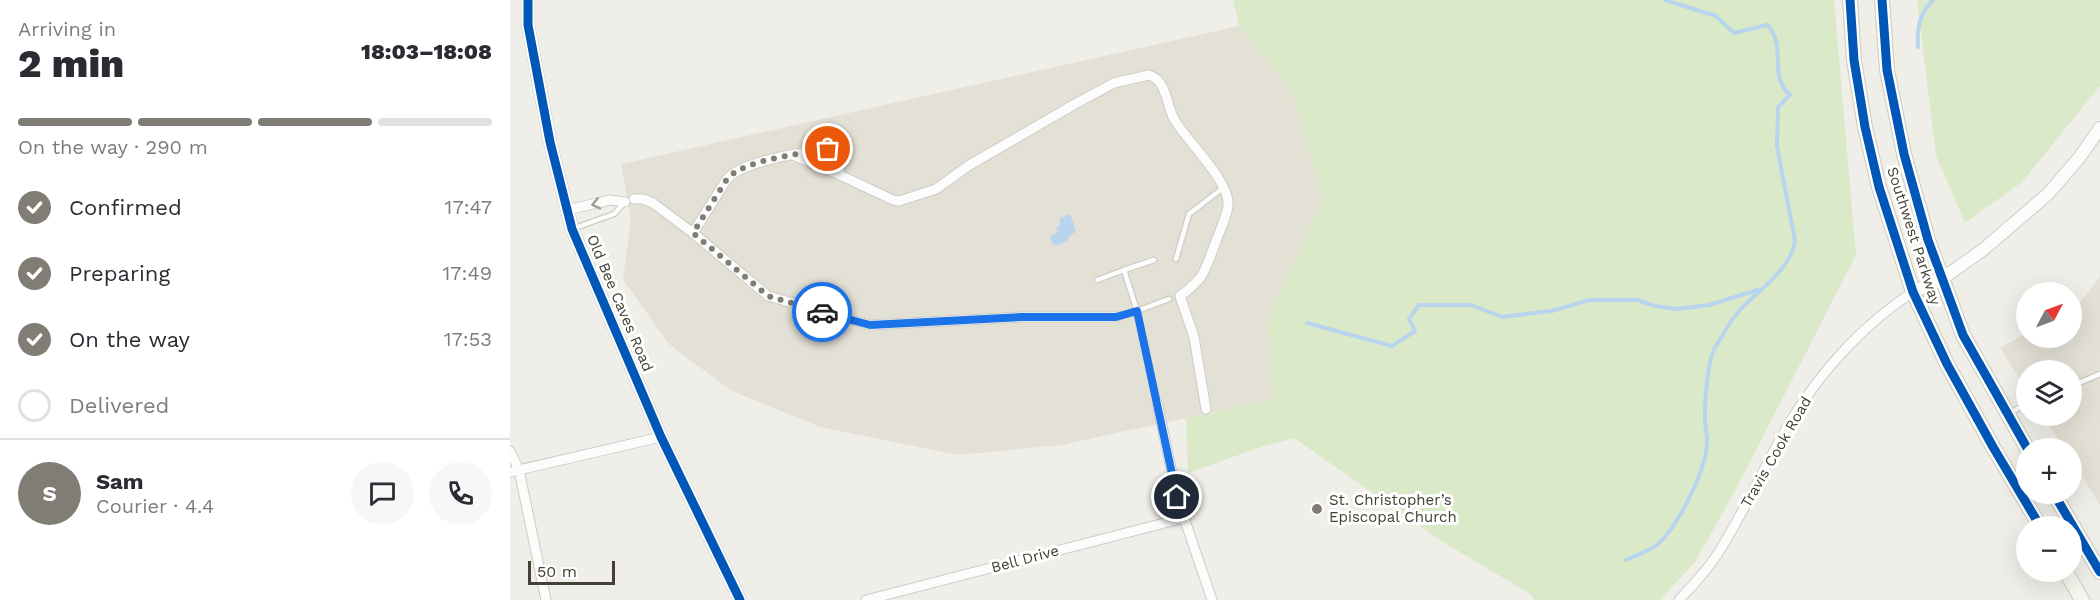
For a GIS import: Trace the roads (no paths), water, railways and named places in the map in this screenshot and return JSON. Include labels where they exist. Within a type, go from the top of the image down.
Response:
[{"type":"main road","name":"Southwest Parkway","points":[[1850,0],[1854,60],[1865,127],[1879,187],[1913,292],[1947,364],[2034,516]]},
{"type":"main road","name":"Southwest Parkway","points":[[1882,0],[1887,70],[1904,154],[1928,240],[1963,335],[2022,438]]},
{"type":"main road","points":[[2060,504],[2100,572]]},
{"type":"main road","points":[[2072,582],[2082,600]]},
{"type":"street","name":"Old Bee Caves Road","points":[[528,0],[530,37],[550,142],[572,229],[661,437],[740,600]]},
{"type":"street","points":[[793,155],[899,201],[936,189],[968,166],[1114,83],[1149,75],[1157,78],[1174,118],[1213,171],[1223,188],[1228,203],[1202,278],[1180,296],[1169,299]]},
{"type":"street","points":[[1913,292],[1943,278],[1984,249],[2048,194],[2079,158],[2100,128]]},
{"type":"street","points":[[693,233],[734,171],[793,155],[828,149],[835,153],[840,175]]},
{"type":"street","points":[[567,210],[610,200],[643,199],[653,203],[693,233],[768,296],[870,325],[1022,317],[1116,317]]},
{"type":"street","name":"Travis Cook Road","points":[[1679,600],[1719,552],[1793,418],[1814,387],[1873,322],[1913,292]]},
{"type":"street","points":[[1180,296],[1194,337],[1206,409]]},
{"type":"street","points":[[1157,402],[1177,497],[1212,600]]},
{"type":"street","points":[[514,471],[661,437]]},
{"type":"street","points":[[510,451],[546,600]]},
{"type":"street","name":"Bell Drive","points":[[866,600],[1184,518]]},
{"type":"lane","points":[[1176,259],[1189,214],[1223,188]]},
{"type":"lane","points":[[572,229],[614,214],[630,200]]},
{"type":"lane","points":[[1097,280],[1154,260]]},
{"type":"lane","points":[[1124,270],[1137,311],[1157,402]]},
{"type":"lane","points":[[1116,317],[1169,299]]},
{"type":"lane","points":[[2082,382],[2100,374]]},
{"type":"lane","points":[[2007,414],[2016,409]]},
{"type":"water","points":[[1070,214],[1076,231],[1068,237],[1068,241],[1053,245],[1050,236],[1058,232],[1056,228],[1060,225],[1060,218]]},
{"type":"waterway","points":[[1626,560],[1648,551],[1659,543],[1683,510],[1697,481],[1706,453],[1706,398],[1713,351],[1746,303],[1780,271],[1792,252],[1795,241],[1777,146],[1778,107],[1790,95],[1780,79],[1773,33],[1767,25],[1734,33],[1716,16],[1665,0]]},
{"type":"waterway","points":[[1918,47],[1920,22],[1933,0]]},
{"type":"waterway","points":[[1307,323],[1392,346],[1415,331],[1409,319],[1419,305],[1471,305],[1502,317],[1552,311],[1589,300],[1638,300],[1655,306],[1677,309],[1709,305],[1758,290]]},
{"type":"place","name":"St. Christopher’s Episcopal Church","points":[[1317,509]]}]
